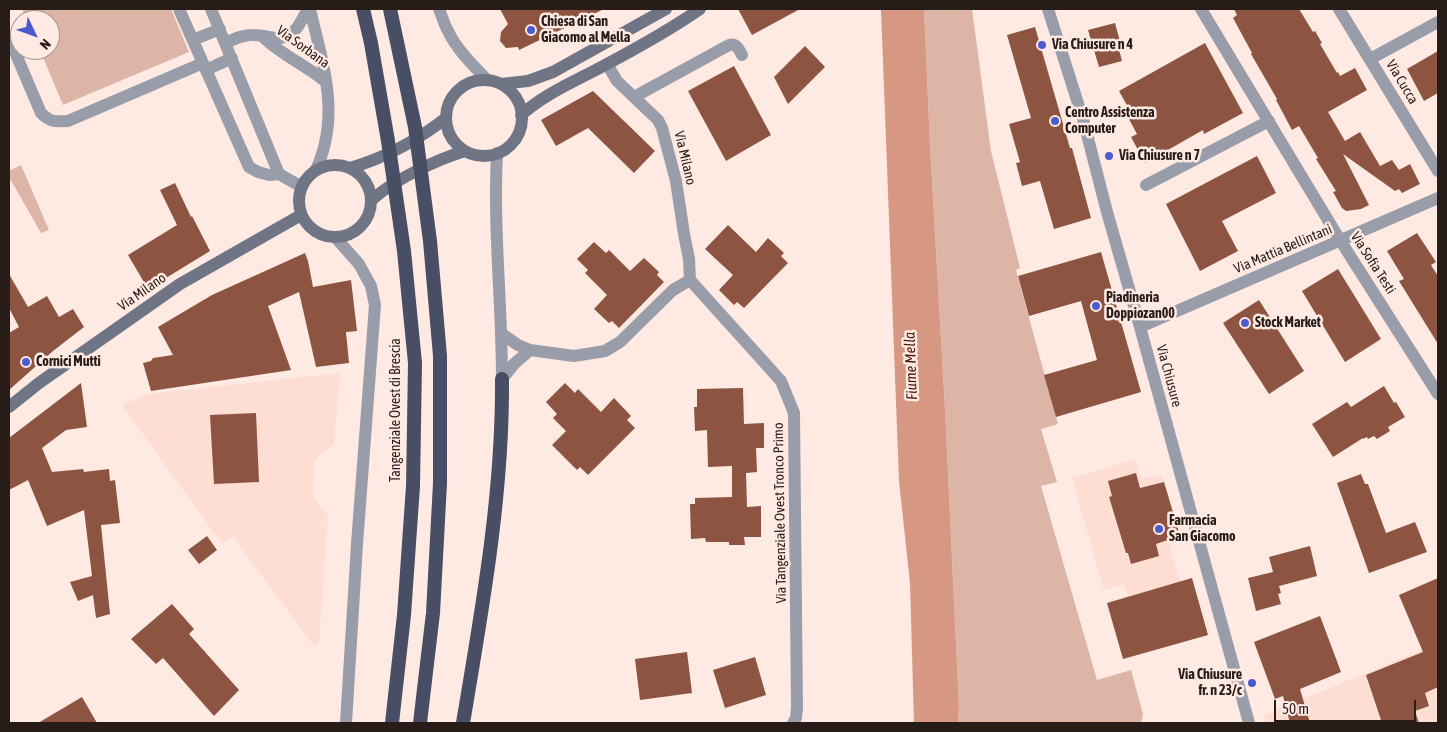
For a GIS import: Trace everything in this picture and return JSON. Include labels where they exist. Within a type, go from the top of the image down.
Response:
[{"type":"highway","name":"Tangenziale Ovest di Brescia","points":[[363,9],[371,43],[388,141],[404,251],[414,363],[412,496],[404,615],[392,723]]},
{"type":"highway","points":[[390,9],[415,127],[430,241],[440,356],[440,483],[434,603],[420,723]]},
{"type":"highway","points":[[463,723],[491,544],[499,458],[502,379]]},
{"type":"main road","points":[[501,84],[528,81],[553,72],[666,9]]},
{"type":"main road","points":[[521,115],[550,93],[607,64],[700,9]]},
{"type":"main road","points":[[488,80],[501,84],[509,90],[520,105],[521,124],[518,134],[513,142],[497,153],[481,156],[466,151],[457,145],[447,128],[448,106],[454,94],[463,86],[475,81],[488,80]]},
{"type":"main road","points":[[446,118],[432,129],[368,163],[350,168],[333,165],[316,170],[302,187],[299,201],[301,215],[305,223],[318,234],[327,237],[347,236],[357,231],[370,212],[375,198],[392,184],[438,161],[466,151]]},
{"type":"main road","points":[[350,168],[363,179],[370,193],[375,198]]},
{"type":"main road","name":"Via Milano","points":[[9,407],[38,383],[180,284],[301,215]]},
{"type":"street","points":[[179,9],[250,167],[258,172],[269,175],[280,174],[302,187]]},
{"type":"street","points":[[211,9],[280,174]]},
{"type":"street","points":[[309,9],[329,100],[325,148],[316,170]]},
{"type":"street","name":"Via Sorbana","points":[[226,43],[243,36],[262,36],[272,39],[288,35],[295,30],[309,9]]},
{"type":"street","points":[[439,9],[448,31],[458,48],[488,80]]},
{"type":"street","name":"Via Chiusure","points":[[1048,9],[1082,119],[1249,723]]},
{"type":"street","name":"Via Sofia Testi","points":[[1201,9],[1340,240],[1438,394]]},
{"type":"street","name":"Via Cucca","points":[[1339,9],[1438,171]]},
{"type":"street","points":[[1370,59],[1438,22]]},
{"type":"street","points":[[193,40],[220,29]]},
{"type":"street","name":"Via Sorbana","points":[[262,36],[280,51],[303,64],[326,82]]},
{"type":"street","points":[[9,38],[41,112],[47,119],[56,122],[68,121],[204,66],[232,58]]},
{"type":"street","points":[[634,97],[729,45],[736,46],[742,55]]},
{"type":"street","name":"Via Milano","points":[[607,64],[617,81],[658,120],[662,128],[676,181],[689,259],[690,280]]},
{"type":"street","points":[[1146,185],[1269,121]]},
{"type":"street","points":[[497,153],[495,188],[502,334],[502,379]]},
{"type":"street","name":"Via Mattia Bellintani","points":[[1140,327],[1438,198]]},
{"type":"street","points":[[336,238],[360,264],[371,286],[375,306],[346,723]]},
{"type":"street","points":[[502,334],[518,345],[530,350],[574,356],[605,351],[620,342],[673,290],[690,280]]},
{"type":"street","name":"Via Tangenziale Ovest Tronco Primo","points":[[690,280],[781,381],[794,413],[797,708],[796,718],[793,723]]},
{"type":"street","points":[[502,379],[514,364],[530,350]]},
{"type":"shaded area","points":[[171,9],[189,52],[63,105],[44,60],[60,60],[60,10],[22,10]]},
{"type":"shaded area","points":[[924,9],[972,9],[991,151],[1020,268],[1016,270],[1058,424],[1041,429],[1057,482],[1041,486],[1097,680],[1131,670],[1143,714],[1141,723],[958,723],[959,707],[945,409]]},
{"type":"shaded area","points":[[21,165],[49,230],[41,233],[9,177],[9,171]]},
{"type":"shaded area","points":[[340,373],[334,444],[314,461],[313,497],[328,516],[319,642],[314,646],[233,537],[222,544],[122,405],[147,394]]},
{"type":"shaded area","points":[[1135,459],[1141,479],[1162,475],[1180,536],[1168,539],[1176,569],[1180,581],[1192,578],[1208,635],[1123,659],[1107,603],[1128,596],[1124,584],[1104,590],[1072,478]]},
{"type":"shaded area","points":[[1438,643],[1438,723],[1264,723],[1263,716]]},
{"type":"water","name":"Fiume Mella","points":[[881,9],[924,9],[945,409],[959,707],[958,723],[914,723],[910,583],[899,481]]},
{"type":"building","name":"Chiesa di San Giacomo al Mella","points":[[500,9],[604,9],[519,50],[518,47],[506,48],[500,41],[501,32],[508,24]]},
{"type":"building","points":[[738,9],[800,9],[752,35]]},
{"type":"building","points":[[1234,9],[1299,9],[1313,32],[1315,31],[1322,43],[1320,44],[1337,73],[1340,76],[1355,68],[1367,90],[1328,112],[1345,141],[1360,132],[1380,166],[1392,160],[1399,170],[1410,164],[1420,184],[1402,193],[1399,189],[1395,191],[1343,154],[1369,205],[1361,209],[1346,211],[1342,208],[1333,192],[1336,191],[1316,159],[1318,158],[1299,126],[1292,130],[1233,18],[1237,15]]},
{"type":"building","points":[[1115,23],[1121,45],[1118,46],[1122,61],[1099,67],[1088,30]]},
{"type":"building","points":[[1035,27],[1091,218],[1054,229],[1040,181],[1022,186],[1016,163],[1020,162],[1009,124],[1031,118],[1007,35]]},
{"type":"building","points":[[1205,43],[1243,113],[1204,134],[1203,130],[1145,163],[1131,137],[1137,134],[1124,110],[1128,107],[1119,91]]},
{"type":"building","points":[[805,46],[825,67],[788,104],[774,77]]},
{"type":"building","points":[[1438,51],[1438,93],[1424,101],[1407,69]]},
{"type":"building","points":[[734,66],[771,135],[726,161],[688,91]]},
{"type":"building","points":[[593,91],[655,151],[634,173],[588,128],[556,146],[541,120]]},
{"type":"building","points":[[1257,156],[1276,193],[1222,221],[1238,251],[1200,271],[1166,204]]},
{"type":"building","points":[[175,183],[210,251],[148,289],[128,255],[177,225],[160,190]]},
{"type":"building","points":[[728,225],[756,252],[768,238],[784,253],[781,256],[788,263],[744,308],[737,302],[734,305],[719,290],[733,275],[705,249]]},
{"type":"building","points":[[1417,233],[1436,262],[1431,265],[1438,276],[1438,344],[1399,281],[1404,279],[1387,251]]},
{"type":"building","points":[[594,242],[606,253],[609,250],[630,271],[644,258],[659,272],[657,275],[664,282],[619,328],[612,321],[609,323],[594,309],[607,295],[585,273],[588,270],[577,259]]},
{"type":"building","points":[[1101,252],[1141,392],[1056,417],[1044,375],[1097,360],[1081,301],[1029,316],[1018,276]]},
{"type":"building","points":[[305,253],[313,287],[351,280],[357,331],[346,332],[349,363],[316,367],[299,292],[268,306],[291,370],[151,391],[143,363],[151,361],[153,358],[173,355],[158,327],[212,295]]},
{"type":"building","points":[[1338,269],[1381,339],[1345,362],[1302,291]]},
{"type":"building","points":[[9,274],[28,307],[47,296],[59,317],[73,309],[84,327],[53,351],[9,390],[9,333],[19,327],[9,308]]},
{"type":"building","points":[[1259,300],[1304,371],[1269,394],[1223,323]]},
{"type":"building","points":[[81,383],[87,427],[66,430],[42,448],[52,472],[83,469],[84,472],[109,469],[110,481],[115,480],[120,523],[101,525],[110,614],[96,618],[93,595],[78,601],[70,582],[92,576],[84,510],[47,526],[28,480],[9,490],[9,438]]},
{"type":"building","points":[[565,383],[575,393],[578,389],[601,412],[614,398],[631,416],[627,420],[635,428],[588,475],[580,467],[577,470],[552,445],[566,431],[553,418],[557,414],[546,402]]},
{"type":"building","points":[[1384,386],[1405,417],[1388,427],[1390,431],[1377,439],[1374,436],[1368,439],[1367,437],[1363,438],[1333,457],[1312,424],[1347,402],[1351,407]]},
{"type":"building","points":[[743,388],[744,424],[764,423],[764,448],[756,448],[757,472],[746,473],[747,507],[761,506],[761,537],[744,537],[745,545],[729,545],[729,542],[706,542],[705,538],[691,539],[690,504],[695,504],[695,498],[732,497],[732,466],[708,467],[707,430],[695,431],[694,407],[697,407],[697,389]]},
{"type":"building","points":[[256,413],[259,482],[214,484],[210,415]]},
{"type":"building","points":[[1136,473],[1140,488],[1164,482],[1180,536],[1156,544],[1159,556],[1131,564],[1109,497],[1112,496],[1108,481]]},
{"type":"building","points":[[1361,474],[1365,484],[1368,484],[1386,533],[1415,522],[1427,552],[1369,573],[1337,483]]},
{"type":"building","points":[[207,536],[217,550],[199,564],[188,550]]},
{"type":"building","points":[[1310,546],[1317,576],[1279,586],[1281,593],[1278,594],[1281,604],[1256,611],[1248,578],[1273,572],[1269,557]]},
{"type":"building","points":[[1192,578],[1208,635],[1123,659],[1107,603]]},
{"type":"building","points":[[1438,578],[1438,687],[1425,693],[1429,706],[1415,711],[1419,723],[1382,723],[1366,675],[1423,652],[1399,595]]},
{"type":"building","points":[[172,604],[194,629],[189,634],[239,690],[214,716],[163,658],[156,664],[131,639]]},
{"type":"building","points":[[1320,616],[1341,672],[1300,689],[1310,723],[1290,723],[1283,696],[1275,699],[1254,642]]},
{"type":"building","points":[[687,652],[692,693],[640,700],[635,659]]},
{"type":"building","points":[[755,657],[766,695],[725,708],[713,670]]},
{"type":"building","points":[[82,697],[97,723],[38,723]]},
{"type":"place","name":"Chiesa di San Giacomo al Mella","points":[[531,30]]},
{"type":"place","name":"Via Chiusure n 4","points":[[1042,45]]},
{"type":"place","name":"Centro Assistenza Computer","points":[[1055,121]]},
{"type":"place","name":"Via Chiusure n 7","points":[[1109,156]]},
{"type":"place","name":"Piadineria Doppiozan00","points":[[1096,306]]},
{"type":"place","name":"Stock Market","points":[[1245,323]]},
{"type":"place","name":"Cornici Mutti","points":[[26,362]]},
{"type":"place","name":"Farmacia San Giacomo","points":[[1159,529]]},
{"type":"place","name":"Via Chiusure fr. n 23/c","points":[[1252,683]]}]
